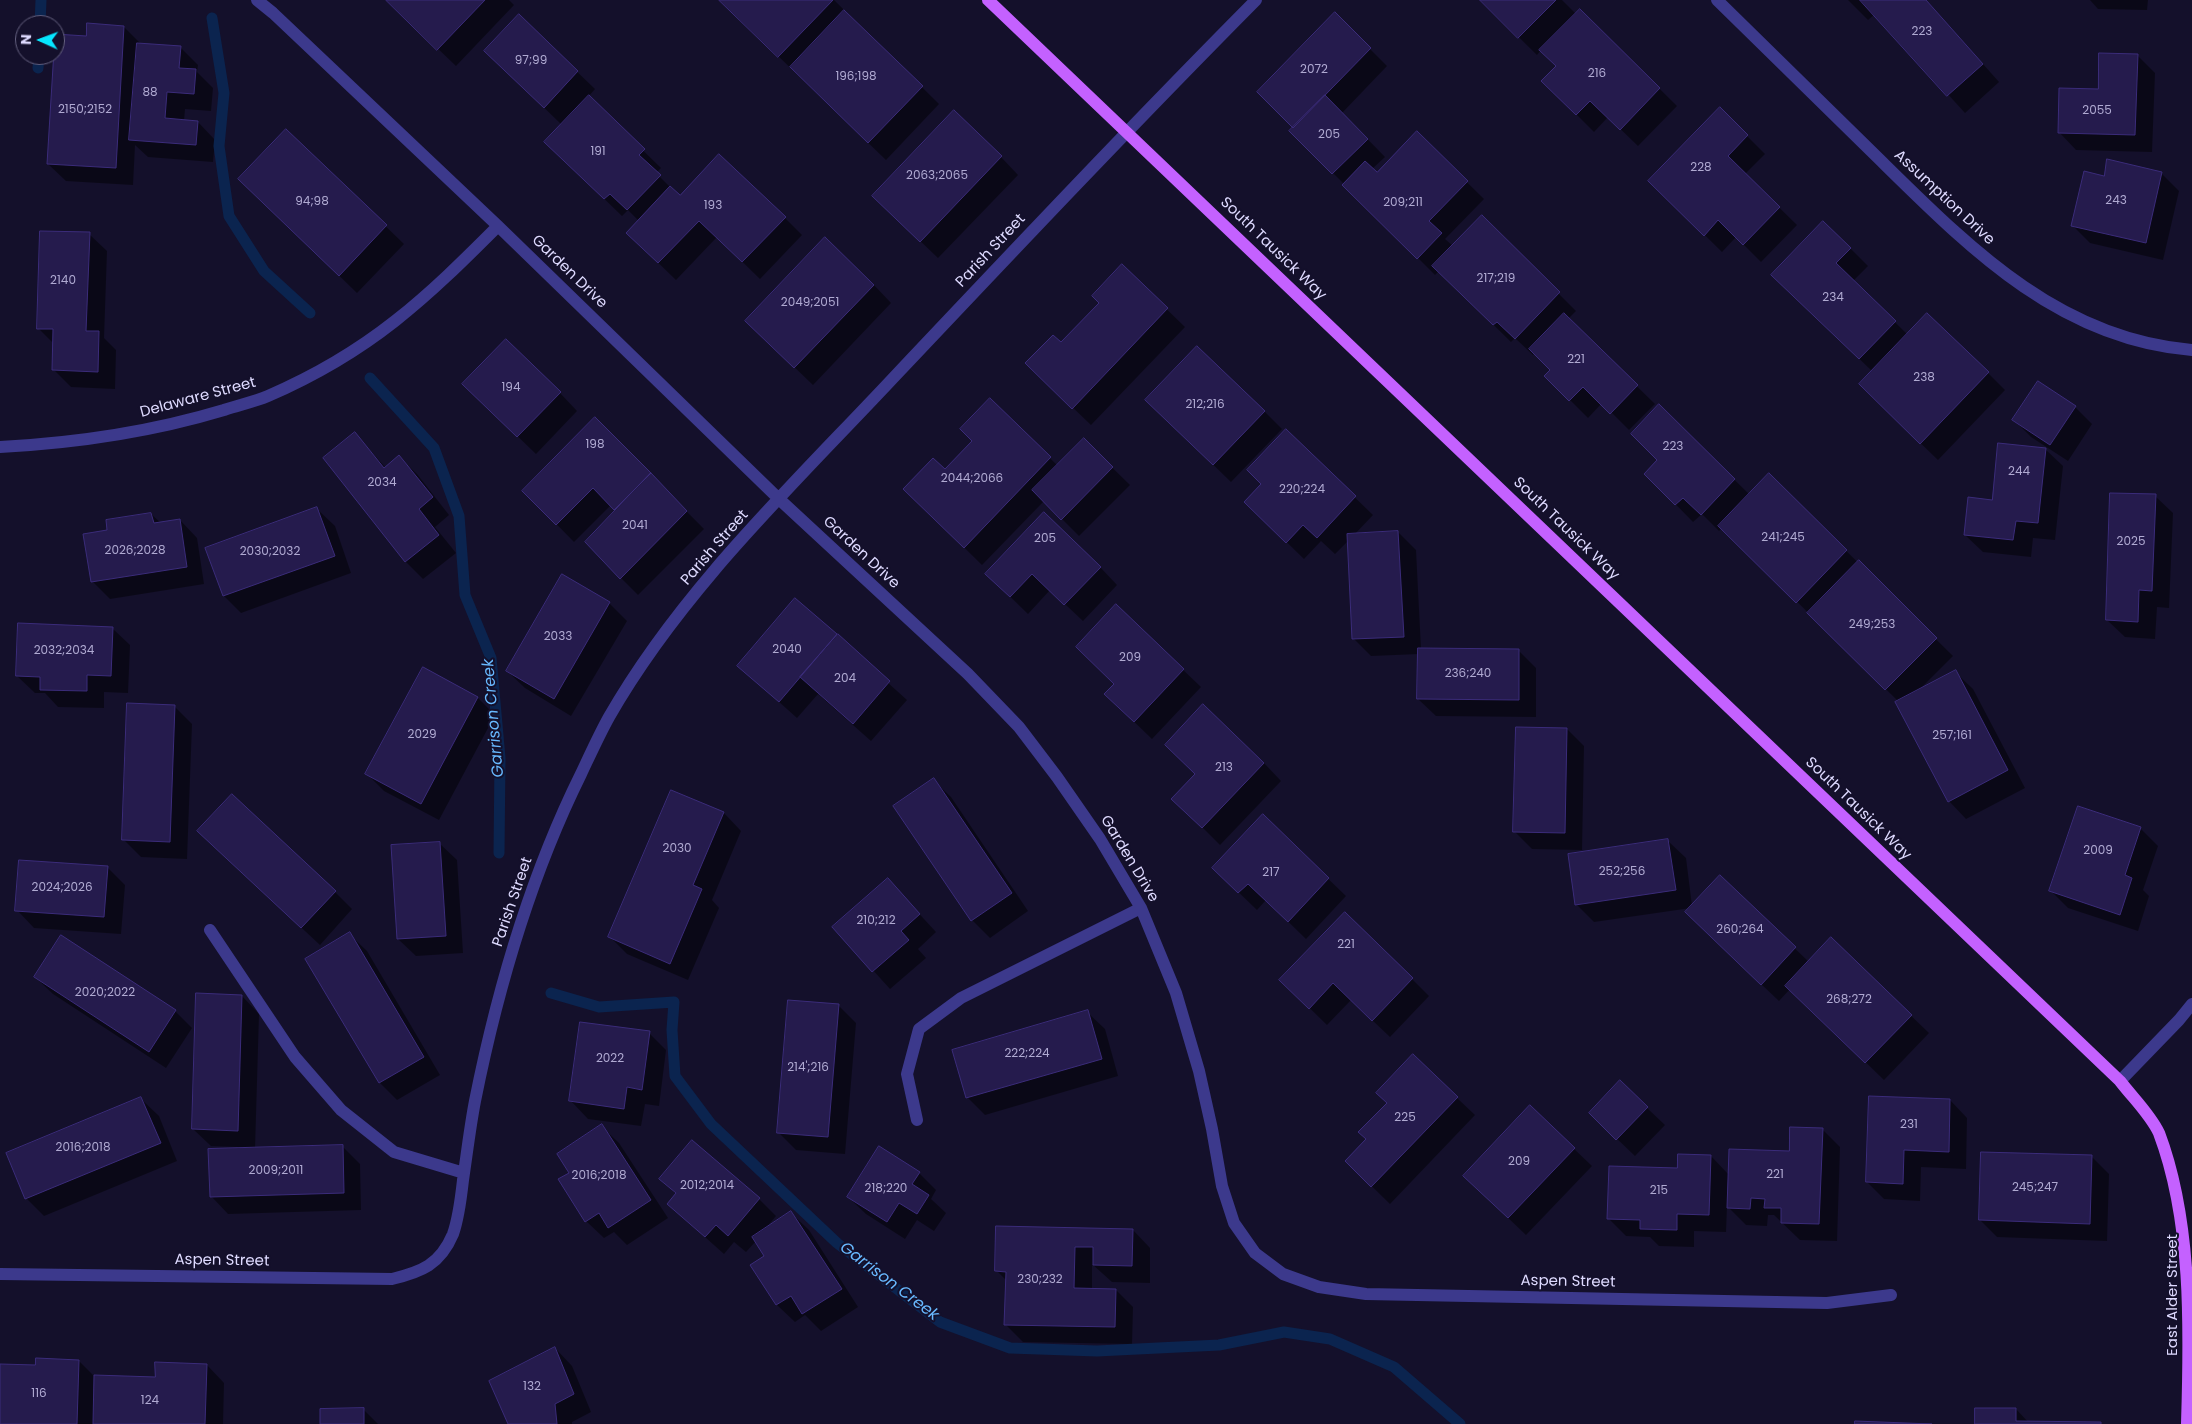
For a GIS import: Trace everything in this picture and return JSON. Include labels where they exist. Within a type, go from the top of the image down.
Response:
[{"type":"main road","name":"South Tausick Way","points":[[988,0],[2120,1081]]},
{"type":"main road","name":"East Alder Street","points":[[2120,1081],[2159,1132],[2180,1182],[2190,1229],[2192,1281],[2187,1424]]},
{"type":"street","name":"Garden Drive","points":[[257,0],[498,226],[779,499],[968,674],[1019,727],[1100,839],[1141,908],[1176,993],[1199,1071],[1222,1186],[1234,1223],[1255,1253]]},
{"type":"street","name":"Parish Street","points":[[439,1259],[453,1234],[460,1205],[474,1105],[491,1028],[513,952],[540,871],[570,796],[609,717],[656,645],[708,579],[779,499],[1126,131],[1256,0]]},
{"type":"street","name":"Assumption Drive","points":[[1717,0],[1914,194],[1970,246],[2023,288],[2076,318],[2131,340],[2174,349],[2192,350]]},
{"type":"street","name":"Delaware Street","points":[[0,447],[116,436],[194,419],[267,397],[330,365],[394,322],[446,277],[498,226]]},
{"type":"street","points":[[917,1120],[907,1074],[919,1029],[961,998],[1141,908]]},
{"type":"street","points":[[210,930],[294,1056],[341,1110],[394,1152],[464,1173]]},
{"type":"street","points":[[2120,1081],[2180,1020],[2192,1004]]},
{"type":"street","name":"Aspen Street","points":[[1255,1253],[1283,1274],[1320,1287],[1366,1294],[1826,1303],[1891,1295]]},
{"type":"street","name":"Aspen Street","points":[[0,1274],[392,1279],[418,1273],[439,1259]]},
{"type":"building","points":[[386,0],[485,0],[437,50]]},
{"type":"building","points":[[719,0],[833,0],[778,57]]},
{"type":"building","points":[[1480,0],[1556,0],[1518,38]]},
{"type":"building","points":[[1860,0],[1926,0],[1983,64],[1947,96]]},
{"type":"building","points":[[1580,9],[1660,88],[1620,130],[1590,101],[1576,115],[1541,81],[1556,66],[1539,50]]},
{"type":"building","points":[[844,10],[923,86],[868,143],[790,67]]},
{"type":"building","points":[[1335,12],[1371,48],[1293,128],[1257,92]]},
{"type":"building","points":[[519,14],[578,71],[544,108],[484,51]]},
{"type":"building","points":[[87,23],[124,26],[116,168],[47,164],[53,65],[65,65],[65,35],[86,36]]},
{"type":"building","points":[[137,43],[181,46],[179,68],[196,69],[194,94],[167,92],[165,118],[198,121],[196,145],[129,140]]},
{"type":"building","points":[[2099,53],[2138,54],[2135,135],[2058,133],[2059,88],[2098,89]]},
{"type":"building","points":[[589,95],[645,149],[639,155],[661,175],[627,210],[610,194],[604,199],[544,142]]},
{"type":"building","points":[[1325,95],[1368,139],[1332,174],[1289,131]]},
{"type":"building","points":[[1720,107],[1748,135],[1728,156],[1780,207],[1743,245],[1718,220],[1704,236],[1648,181]]},
{"type":"building","points":[[954,110],[1002,156],[920,242],[872,196]]},
{"type":"building","points":[[286,129],[387,225],[339,276],[238,179]]},
{"type":"building","points":[[1417,131],[1468,181],[1429,221],[1442,233],[1417,259],[1342,185],[1365,161],[1377,172]]},
{"type":"building","points":[[719,154],[786,217],[742,262],[699,221],[658,263],[626,233],[670,186],[680,195]]},
{"type":"building","points":[[2107,159],[2162,172],[2146,243],[2071,226],[2084,171],[2104,176]]},
{"type":"building","points":[[1482,215],[1560,292],[1515,339],[1497,322],[1493,325],[1432,266]]},
{"type":"building","points":[[1823,221],[1851,248],[1836,263],[1896,321],[1859,359],[1771,275]]},
{"type":"building","points":[[40,231],[90,232],[86,331],[99,331],[98,372],[52,370],[53,329],[37,329]]},
{"type":"building","points":[[825,237],[874,285],[794,368],[745,321]]},
{"type":"building","points":[[1122,264],[1168,308],[1072,409],[1025,363],[1053,335],[1061,342],[1099,303],[1092,296]]},
{"type":"building","points":[[1564,313],[1638,385],[1610,414],[1583,387],[1569,401],[1544,376],[1550,370],[1529,349]]},
{"type":"building","points":[[1927,313],[1989,372],[1920,444],[1859,384]]},
{"type":"building","points":[[506,339],[561,392],[517,437],[462,384]]},
{"type":"building","points":[[1197,346],[1265,411],[1213,465],[1145,400]]},
{"type":"building","points":[[2038,381],[2076,406],[2050,445],[2012,420]]},
{"type":"building","points":[[990,398],[1051,457],[964,548],[903,489],[933,458],[945,469],[972,441],[960,429]]},
{"type":"building","points":[[1659,404],[1735,479],[1701,515],[1683,498],[1675,505],[1644,474],[1657,460],[1631,434]]},
{"type":"building","points":[[595,417],[651,473],[614,510],[593,488],[556,525],[522,491]]},
{"type":"building","points":[[1286,429],[1356,496],[1317,538],[1303,525],[1286,543],[1244,502],[1261,484],[1247,470]]},
{"type":"building","points":[[355,432],[384,468],[399,455],[433,497],[419,509],[439,535],[405,562],[323,458]]},
{"type":"building","points":[[1084,438],[1113,467],[1061,520],[1032,490]]},
{"type":"building","points":[[1998,443],[2046,448],[2038,523],[2016,521],[2013,540],[1964,535],[1968,497],[1992,500]]},
{"type":"building","points":[[651,473],[687,511],[620,579],[585,542]]},
{"type":"building","points":[[1769,473],[1847,550],[1796,603],[1718,526]]},
{"type":"building","points":[[2110,493],[2156,494],[2152,591],[2139,590],[2138,622],[2106,620]]},
{"type":"building","points":[[317,507],[335,556],[223,596],[205,548]]},
{"type":"building","points":[[1044,512],[1101,567],[1064,605],[1032,574],[1010,597],[985,574]]},
{"type":"building","points":[[151,513],[154,523],[180,519],[187,567],[91,582],[83,534],[107,530],[106,520]]},
{"type":"building","points":[[1398,531],[1404,637],[1352,639],[1347,534]]},
{"type":"building","points":[[1859,560],[1937,638],[1885,690],[1807,613]]},
{"type":"building","points":[[562,574],[610,602],[554,699],[506,671]]},
{"type":"building","points":[[795,598],[837,634],[779,702],[737,666]]},
{"type":"building","points":[[1116,604],[1184,669],[1134,722],[1104,694],[1114,684],[1076,647]]},
{"type":"building","points":[[18,623],[113,627],[111,676],[87,675],[87,691],[40,690],[40,677],[16,676]]},
{"type":"building","points":[[838,634],[890,681],[853,724],[800,677]]},
{"type":"building","points":[[1418,648],[1519,649],[1519,700],[1417,699]]},
{"type":"building","points":[[423,667],[478,697],[421,804],[365,774]]},
{"type":"building","points":[[1956,670],[2008,770],[1948,802],[1895,702]]},
{"type":"building","points":[[127,703],[175,705],[170,842],[122,840]]},
{"type":"building","points":[[1203,704],[1264,763],[1202,828],[1171,799],[1195,774],[1165,745]]},
{"type":"building","points":[[1516,727],[1567,728],[1565,833],[1513,832]]},
{"type":"building","points":[[934,778],[1012,893],[971,921],[893,806]]},
{"type":"building","points":[[671,790],[724,812],[693,885],[702,889],[670,964],[608,937]]},
{"type":"building","points":[[232,794],[336,891],[301,928],[197,831]]},
{"type":"building","points":[[2078,806],[2141,827],[2125,875],[2132,878],[2120,915],[2049,891]]},
{"type":"building","points":[[1263,814],[1329,878],[1288,922],[1248,884],[1238,893],[1212,868]]},
{"type":"building","points":[[1668,839],[1676,890],[1575,905],[1568,854]]},
{"type":"building","points":[[440,842],[446,936],[397,939],[391,845]]},
{"type":"building","points":[[19,860],[108,866],[104,917],[15,911]]},
{"type":"building","points":[[1720,875],[1796,947],[1761,985],[1685,912]]},
{"type":"building","points":[[888,878],[920,914],[901,931],[909,940],[872,972],[832,927]]},
{"type":"building","points":[[1345,912],[1413,978],[1372,1021],[1333,983],[1309,1009],[1279,980]]},
{"type":"building","points":[[350,932],[424,1057],[379,1083],[305,959]]},
{"type":"building","points":[[61,935],[176,1010],[149,1052],[34,977]]},
{"type":"building","points":[[1831,937],[1912,1015],[1865,1063],[1785,986]]},
{"type":"building","points":[[196,993],[242,995],[238,1131],[192,1129]]},
{"type":"building","points":[[788,1000],[839,1004],[828,1137],[777,1133]]},
{"type":"building","points":[[1088,1010],[1102,1059],[966,1098],[952,1050]]},
{"type":"building","points":[[580,1022],[650,1031],[642,1090],[627,1087],[624,1109],[569,1101]]},
{"type":"building","points":[[1413,1054],[1458,1097],[1371,1187],[1345,1161],[1366,1139],[1358,1132],[1387,1103],[1376,1093]]},
{"type":"building","points":[[1620,1080],[1648,1107],[1616,1140],[1589,1113]]},
{"type":"building","points":[[1869,1096],[1950,1099],[1949,1152],[1904,1150],[1903,1184],[1866,1182]]},
{"type":"building","points":[[141,1097],[161,1143],[25,1199],[6,1153]]},
{"type":"building","points":[[1530,1105],[1575,1148],[1508,1218],[1463,1176]]},
{"type":"building","points":[[602,1124],[651,1200],[608,1228],[599,1213],[585,1222],[558,1179],[569,1173],[557,1154]]},
{"type":"building","points":[[1790,1127],[1823,1128],[1819,1224],[1781,1223],[1781,1208],[1764,1208],[1765,1199],[1751,1198],[1750,1209],[1727,1208],[1729,1149],[1789,1151]]},
{"type":"building","points":[[692,1140],[760,1198],[728,1236],[716,1225],[705,1237],[667,1204],[676,1193],[659,1179]]},
{"type":"building","points":[[343,1145],[344,1193],[210,1197],[208,1149]]},
{"type":"building","points":[[879,1146],[920,1172],[912,1184],[929,1195],[917,1214],[899,1203],[887,1222],[847,1197]]},
{"type":"building","points":[[1981,1152],[2092,1155],[2090,1224],[1979,1220]]},
{"type":"building","points":[[1678,1154],[1711,1155],[1709,1215],[1677,1214],[1677,1230],[1640,1229],[1640,1220],[1607,1219],[1609,1166],[1677,1168]]},
{"type":"building","points":[[791,1211],[842,1289],[802,1314],[791,1296],[776,1305],[750,1265],[764,1256],[752,1237]]},
{"type":"building","points":[[996,1226],[1133,1229],[1132,1266],[1093,1265],[1093,1247],[1075,1247],[1074,1288],[1116,1289],[1115,1327],[1004,1325],[1006,1272],[995,1271]]},
{"type":"building","points":[[555,1347],[574,1394],[555,1404],[557,1424],[508,1424],[489,1381]]},
{"type":"building","points":[[36,1358],[79,1360],[77,1424],[0,1424],[0,1364],[35,1365]]},
{"type":"building","points":[[155,1362],[207,1364],[205,1424],[93,1424],[94,1375],[155,1377]]},
{"type":"building","points":[[364,1408],[364,1424],[320,1424],[320,1409]]},
{"type":"building","points":[[1975,1408],[2016,1408],[2016,1421],[2101,1422],[2101,1424],[1975,1424]]},
{"type":"building","points":[[1855,1421],[1932,1424],[1855,1424]]},
{"type":"waterway","points":[[40,15],[41,0]]},
{"type":"waterway","name":"Garrison Creek","points":[[212,18],[224,93],[219,146],[229,216],[264,271],[310,313]]},
{"type":"waterway","name":"Garrison Creek","points":[[370,378],[434,448],[459,516],[465,595],[491,658],[500,758],[499,853]]},
{"type":"waterway","name":"Garrison Creek","points":[[551,993],[599,1007],[674,1002],[672,1030],[675,1076],[711,1124],[837,1243],[940,1322],[1010,1348],[1097,1351],[1219,1345],[1284,1332],[1330,1339],[1394,1367],[1460,1424]]}]
